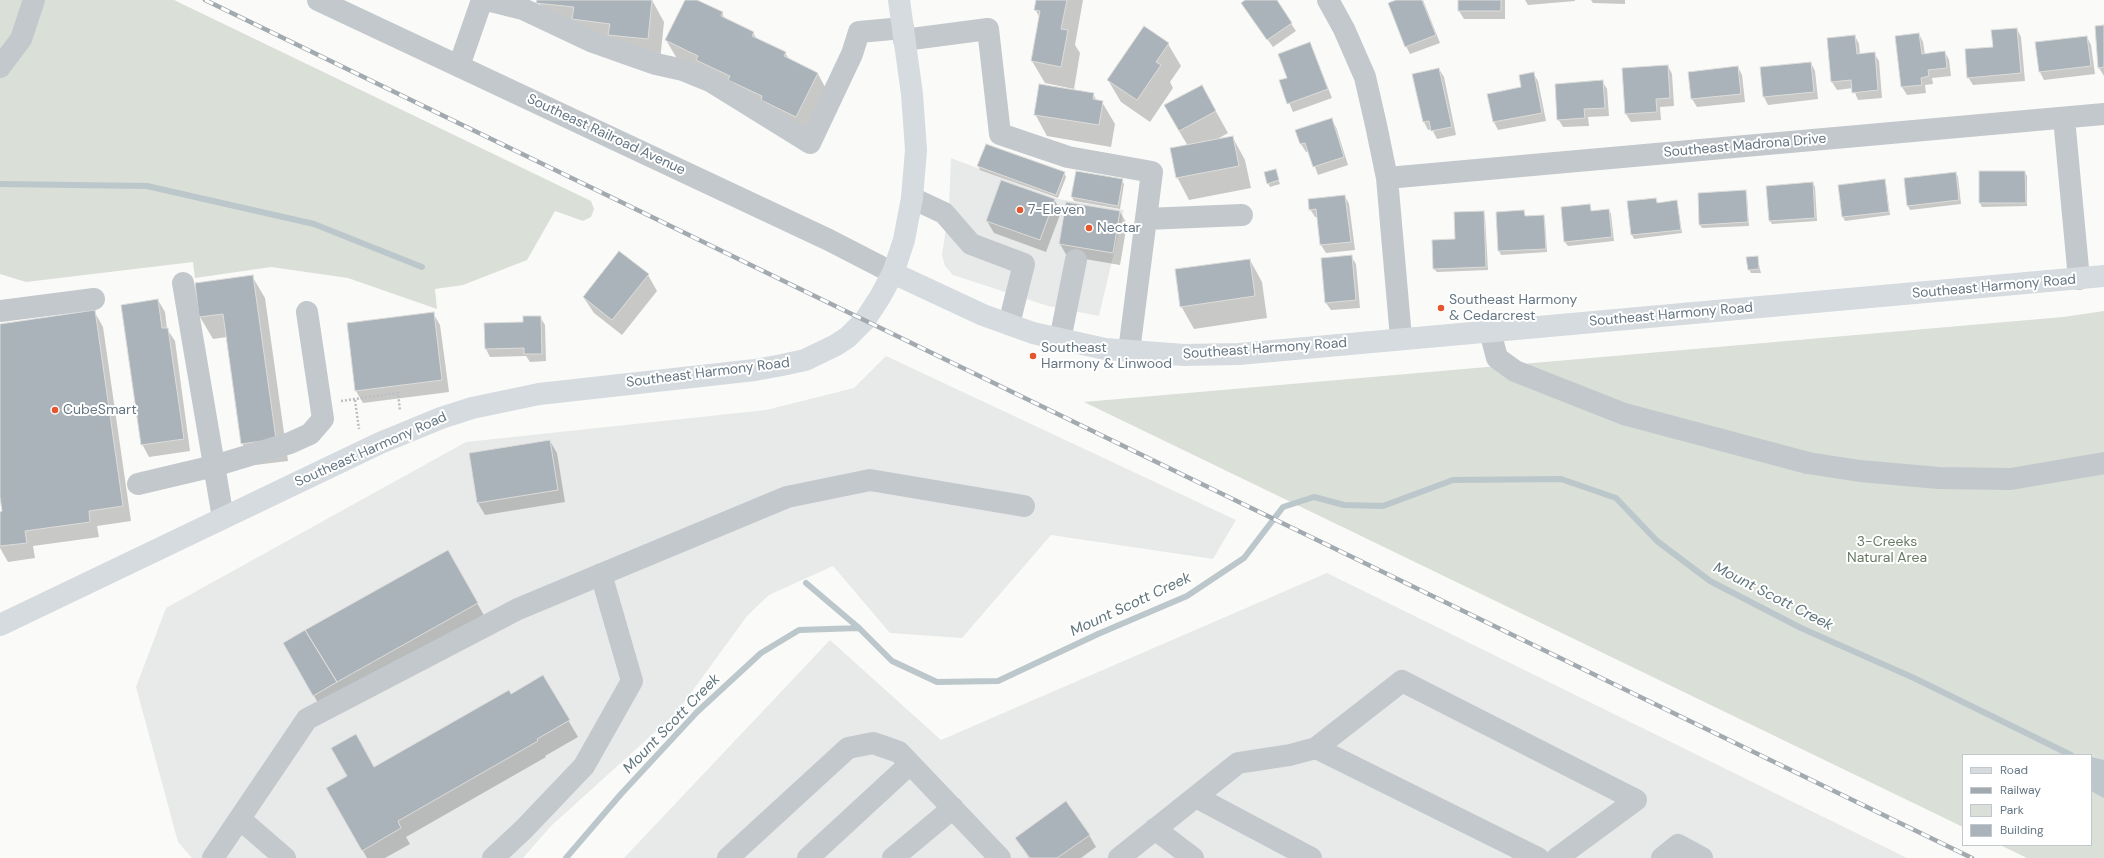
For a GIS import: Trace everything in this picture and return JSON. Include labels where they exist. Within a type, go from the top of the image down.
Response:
[{"type":"main road","points":[[893,273],[904,240],[912,198],[916,150],[914,121],[899,0]]},
{"type":"main road","name":"Southeast Harmony Road","points":[[0,625],[380,443],[441,418],[472,408],[540,394],[755,370],[805,360],[836,345],[857,328],[880,297],[893,273],[982,315],[1060,340],[1106,349],[1184,355],[1239,354],[1490,330],[2079,280],[2104,276]]},
{"type":"street","points":[[0,67],[20,39],[34,0]]},
{"type":"street","name":"Southeast Railroad Avenue","points":[[318,0],[829,240],[893,273]]},
{"type":"street","points":[[459,66],[482,0]]},
{"type":"street","points":[[487,0],[522,9],[593,42],[656,64],[683,70],[710,82],[810,143],[852,54],[859,32],[904,34],[988,29],[1000,134],[1068,157],[1152,172],[1129,351]]},
{"type":"street","points":[[1328,0],[1344,29],[1365,77],[1387,178],[1400,338]]},
{"type":"street","name":"Southeast Madrona Drive","points":[[1387,178],[2104,114]]},
{"type":"street","points":[[2064,118],[2079,280]]},
{"type":"street","points":[[912,198],[944,213],[971,244],[1024,264],[1009,324]]},
{"type":"street","points":[[1146,219],[1242,215]]},
{"type":"street","points":[[1060,340],[1076,260]]},
{"type":"street","points":[[184,283],[223,518]]},
{"type":"street","points":[[0,311],[94,299]]},
{"type":"street","points":[[138,484],[214,466],[290,443],[310,434],[323,419],[307,312]]},
{"type":"street","points":[[1490,330],[1497,358],[1515,372],[1624,414],[1808,464],[1860,471],[1940,478],[2011,479],[2104,463]]},
{"type":"street","points":[[213,858],[307,719],[518,609],[787,496],[870,480],[1024,506]]},
{"type":"street","points":[[493,858],[524,829],[584,766],[632,680],[602,574]]},
{"type":"street","points":[[1119,858],[1238,763],[1290,755],[1316,748],[1402,681],[1636,800],[1557,858]]},
{"type":"street","points":[[728,858],[848,748],[873,743],[899,752],[1000,858]]},
{"type":"street","points":[[1316,748],[1538,858]]},
{"type":"street","points":[[808,858],[910,764]]},
{"type":"street","points":[[1196,797],[1311,858]]},
{"type":"street","points":[[893,858],[953,808]]},
{"type":"street","points":[[240,819],[285,858]]},
{"type":"street","points":[[1155,829],[1193,858]]},
{"type":"street","points":[[1662,858],[1678,846],[1702,858]]},
{"type":"path","points":[[321,404],[398,393],[401,414]]},
{"type":"path","points":[[354,400],[359,431]]},
{"type":"shaded area","points":[[951,158],[1058,199],[1124,210],[1099,316],[1048,306],[953,275],[945,266],[942,255],[949,207]]},
{"type":"shaded area","points":[[886,356],[1236,520],[1213,559],[1051,535],[962,638],[890,633],[833,566],[769,595],[747,616],[677,712],[551,826],[523,858],[192,858],[178,842],[136,687],[166,608],[466,442],[766,410],[854,388]]},
{"type":"shaded area","points":[[1327,573],[1907,858],[624,858],[830,640],[941,740]]},
{"type":"shaded area","points":[[2092,757],[2104,760],[2104,798],[2092,792]]},
{"type":"green space","points":[[0,0],[174,0],[591,201],[594,209],[591,217],[583,221],[555,211],[527,260],[463,285],[435,289],[437,309],[348,278],[271,267],[195,278],[193,262],[26,282],[0,274]]},
{"type":"green space","name":"3-Creeks Natural Area","points":[[2104,311],[2104,858],[2027,858],[2002,846],[2092,846],[2092,754],[1962,754],[1962,827],[1084,402],[2063,317]]},
{"type":"building","points":[[537,0],[652,0],[648,39],[608,35],[610,24],[572,19],[574,7],[536,3]]},
{"type":"building","points":[[685,0],[697,0],[723,12],[721,16],[754,32],[752,36],[786,52],[784,56],[818,73],[796,117],[761,100],[762,96],[728,80],[730,76],[696,60],[698,56],[665,40]]},
{"type":"building","points":[[1036,0],[1067,0],[1061,29],[1068,30],[1061,67],[1031,61],[1040,11],[1034,10]]},
{"type":"building","points":[[1245,0],[1277,0],[1292,23],[1267,40],[1241,3]]},
{"type":"building","points":[[1396,0],[1422,0],[1436,35],[1405,47],[1388,3]]},
{"type":"building","points":[[1458,0],[1501,0],[1501,11],[1458,11]]},
{"type":"building","points":[[2104,25],[2104,67],[2098,68],[2095,26]]},
{"type":"building","points":[[1144,26],[1169,43],[1156,62],[1161,65],[1137,100],[1107,80]]},
{"type":"building","points":[[2017,28],[2021,73],[1967,78],[1965,49],[1993,47],[1991,30]]},
{"type":"building","points":[[1919,33],[1922,54],[1945,51],[1947,68],[1928,70],[1929,76],[1921,78],[1922,85],[1901,87],[1895,36]]},
{"type":"building","points":[[1855,35],[1857,54],[1875,52],[1878,90],[1852,93],[1851,80],[1831,82],[1827,38]]},
{"type":"building","points":[[2087,36],[2091,66],[2039,72],[2035,42]]},
{"type":"building","points":[[1310,42],[1328,89],[1287,104],[1279,80],[1287,78],[1278,54]]},
{"type":"building","points":[[1811,62],[1814,92],[1763,97],[1760,67]]},
{"type":"building","points":[[1668,65],[1670,98],[1656,99],[1657,112],[1625,114],[1622,68]]},
{"type":"building","points":[[1738,66],[1741,94],[1691,99],[1688,72]]},
{"type":"building","points":[[1439,68],[1452,127],[1431,131],[1429,121],[1423,122],[1412,74]]},
{"type":"building","points":[[1534,72],[1542,113],[1493,122],[1487,94],[1521,87],[1519,75]]},
{"type":"building","points":[[1603,80],[1605,108],[1584,109],[1585,118],[1557,120],[1555,84]]},
{"type":"building","points":[[1039,84],[1094,93],[1093,99],[1103,101],[1099,125],[1034,115]]},
{"type":"building","points":[[1202,85],[1216,111],[1179,131],[1164,105]]},
{"type":"building","points":[[1332,118],[1344,157],[1313,167],[1305,143],[1300,144],[1295,130]]},
{"type":"building","points":[[1233,136],[1239,166],[1176,178],[1170,148]]},
{"type":"building","points":[[986,144],[1065,172],[1056,195],[977,166]]},
{"type":"building","points":[[1276,169],[1279,180],[1267,184],[1264,172]]},
{"type":"building","points":[[1076,171],[1123,179],[1118,206],[1071,197]]},
{"type":"building","points":[[1979,171],[2025,171],[2026,203],[1979,203]]},
{"type":"building","points":[[1956,172],[1959,200],[1907,206],[1904,178]]},
{"type":"building","points":[[1885,179],[1889,212],[1842,217],[1838,185]]},
{"type":"building","name":"7-Eleven","points":[[1001,180],[1055,199],[1040,240],[986,221]]},
{"type":"building","points":[[1813,182],[1815,218],[1769,221],[1766,186]]},
{"type":"building","points":[[1746,190],[1748,222],[1699,225],[1698,193]]},
{"type":"building","points":[[1345,195],[1351,242],[1320,245],[1316,209],[1309,210],[1308,199]]},
{"type":"building","points":[[1656,198],[1657,203],[1677,200],[1681,230],[1631,235],[1627,201]]},
{"type":"building","name":"Nectar","points":[[1066,202],[1120,211],[1113,253],[1059,244]]},
{"type":"building","points":[[1590,204],[1591,211],[1609,209],[1612,237],[1564,242],[1561,207]]},
{"type":"building","points":[[1524,210],[1525,216],[1544,215],[1546,249],[1498,251],[1496,212]]},
{"type":"building","points":[[1484,211],[1486,267],[1433,269],[1432,240],[1455,239],[1454,212]]},
{"type":"building","points":[[619,251],[649,274],[612,320],[583,297]]},
{"type":"building","points":[[1352,255],[1356,300],[1325,303],[1321,258]]},
{"type":"building","points":[[1758,256],[1759,269],[1748,270],[1746,257]]},
{"type":"building","points":[[1250,259],[1255,296],[1180,307],[1175,269]]},
{"type":"building","points":[[253,275],[276,439],[241,444],[223,314],[199,317],[195,283]]},
{"type":"building","points":[[158,299],[162,328],[168,328],[184,439],[141,445],[121,305]]},
{"type":"building","name":"CubeSmart","points":[[95,310],[123,506],[89,511],[90,522],[25,531],[27,543],[0,546],[0,512],[2,511],[0,497],[0,324]]},
{"type":"building","points":[[434,312],[442,380],[355,391],[347,323]]},
{"type":"building","points":[[523,316],[541,316],[542,354],[524,354],[524,348],[485,349],[484,323],[523,322]]},
{"type":"building","points":[[550,440],[558,490],[477,503],[469,453]]},
{"type":"building","points":[[448,550],[478,603],[337,682],[305,630]]},
{"type":"building","points":[[305,630],[337,682],[313,696],[283,643]]},
{"type":"building","points":[[543,675],[570,720],[537,739],[538,741],[398,821],[401,828],[362,851],[326,788],[347,776],[331,748],[356,734],[374,767],[509,690],[511,694]]},
{"type":"building","points":[[1066,801],[1090,835],[1057,858],[1030,858],[1015,838]]},
{"type":"waterway","points":[[0,184],[147,186],[314,224],[422,267]]},
{"type":"waterway","name":"Mount Scott Creek","points":[[806,583],[859,628],[892,661],[937,682],[998,681],[1098,634],[1187,596],[1244,558],[1283,507],[1314,497],[1344,505],[1383,506],[1453,480],[1561,479],[1616,498],[1657,541],[1710,581],[1801,628],[1914,678],[2069,754]]},
{"type":"waterway","name":"Mount Scott Creek","points":[[566,858],[621,794],[697,712],[761,653],[799,630],[859,628]]},
{"type":"railway","points":[[205,0],[1972,858]]},
{"type":"place","name":"7-Eleven","points":[[1020,210]]},
{"type":"place","name":"Nectar","points":[[1089,228]]},
{"type":"place","name":"Southeast Harmony & Cedarcrest","points":[[1441,308]]},
{"type":"place","name":"Southeast Harmony & Linwood","points":[[1033,356]]},
{"type":"place","name":"CubeSmart","points":[[55,410]]}]
